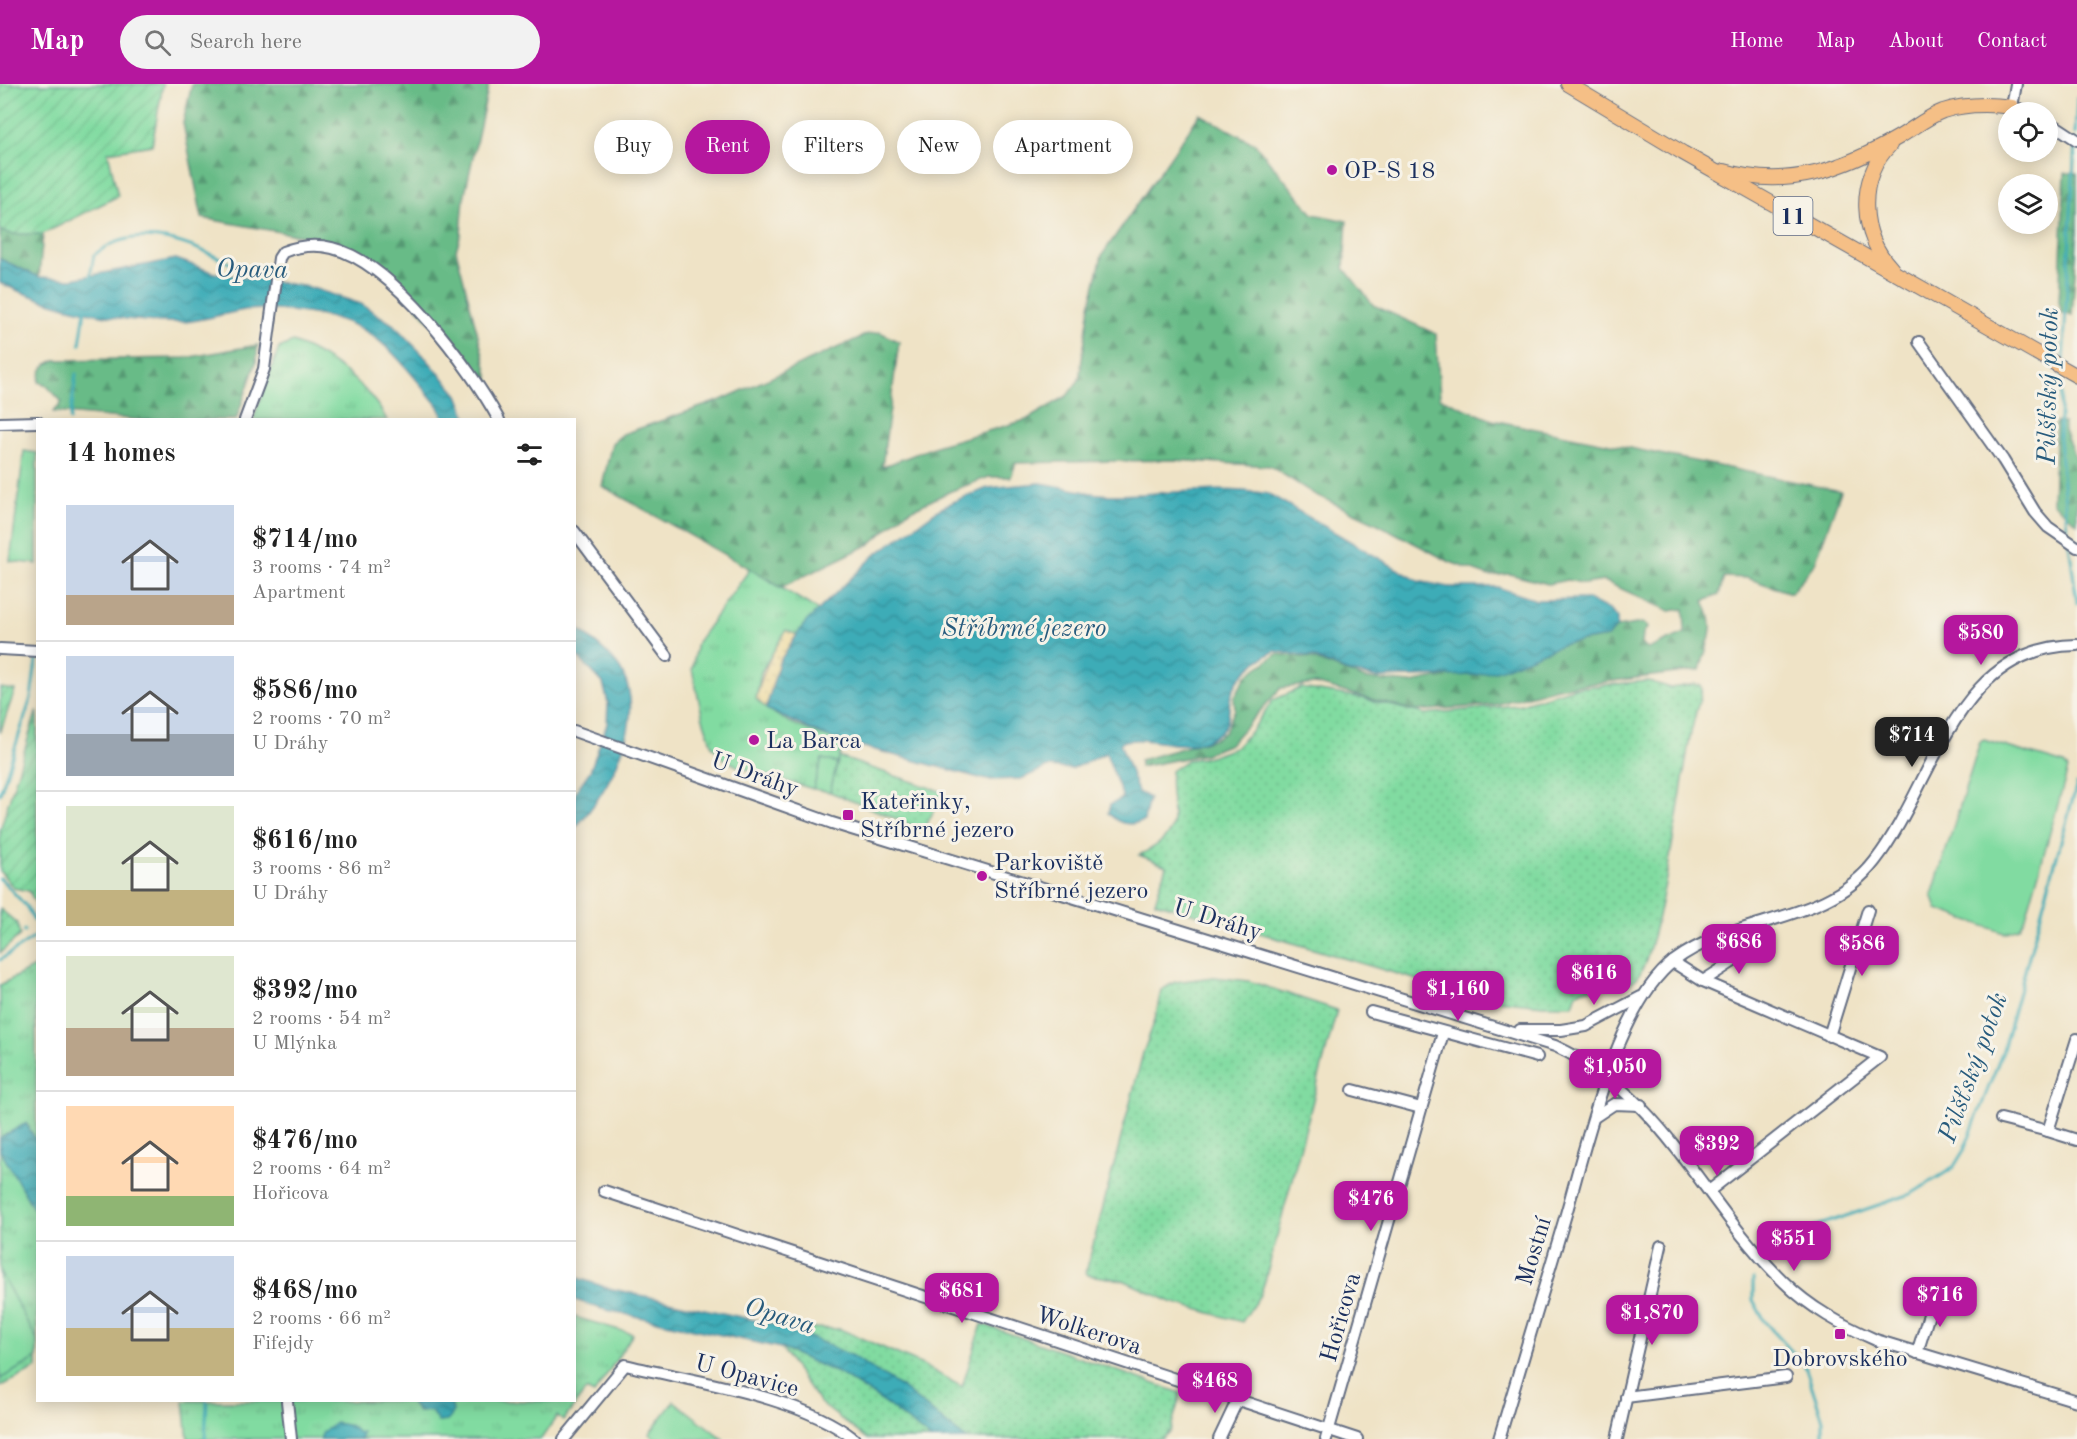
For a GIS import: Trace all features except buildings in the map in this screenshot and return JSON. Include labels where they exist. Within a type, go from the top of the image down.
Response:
[{"type":"main road","name":"11","points":[[1568,84],[1683,153],[2077,376]]},
{"type":"main road","points":[[1683,153],[1712,167],[1742,175],[1789,178],[1836,169],[1933,116],[1961,107],[1998,106]]},
{"type":"main road","points":[[1900,136],[1885,151],[1874,167],[1868,184],[1866,205],[1869,227],[1876,246],[1887,264],[1903,279]]},
{"type":"street","points":[[2013,102],[2016,84]]},
{"type":"street","points":[[2058,127],[2077,140]]},
{"type":"street","points":[[246,418],[264,369],[279,258],[283,252],[295,248],[332,248],[350,255],[394,286],[444,340],[484,393],[498,418]]},
{"type":"street","points":[[1919,342],[2003,460],[2035,512],[2077,547]]},
{"type":"street","points":[[0,423],[36,422]]},
{"type":"street","points":[[576,534],[667,656]]},
{"type":"street","name":"U Dráhy","points":[[1509,1030],[1561,1030],[1586,1026],[1641,996],[1673,962],[1712,940],[1761,925],[1832,898],[1865,874],[1891,839],[1952,724],[1980,686],[2012,662],[2033,652],[2074,645]]},
{"type":"street","points":[[0,649],[36,651]]},
{"type":"street","name":"U Dráhy","points":[[576,732],[832,823],[1509,1030],[1577,1056],[1608,1075],[1641,996]]},
{"type":"street","points":[[1829,1036],[1868,910]]},
{"type":"street","points":[[1703,981],[1760,944]]},
{"type":"street","points":[[1673,962],[1703,981],[1880,1058],[1709,1191]]},
{"type":"street","points":[[1371,1012],[1538,1058]]},
{"type":"street","name":"Hořicova","points":[[1327,1434],[1443,1033]]},
{"type":"street","points":[[2048,1131],[2077,1039]]},
{"type":"street","points":[[1608,1075],[1664,1130],[1761,1258],[1800,1297],[1849,1328],[1917,1353],[2077,1401]]},
{"type":"street","name":"Mostní","points":[[1499,1439],[1608,1075]]},
{"type":"street","points":[[1353,1090],[1421,1108]]},
{"type":"street","points":[[1595,1116],[1614,1104],[1641,1105]]},
{"type":"street","points":[[2001,1119],[2077,1140]]},
{"type":"street","name":"Wolkerova","points":[[604,1191],[1237,1401],[1327,1434],[1357,1439]]},
{"type":"street","points":[[1617,1439],[1661,1246]]},
{"type":"street","points":[[1917,1353],[1935,1296]]},
{"type":"street","name":"U Opavice","points":[[564,1439],[625,1365],[760,1397],[799,1409],[854,1439]]},
{"type":"street","points":[[1626,1397],[1786,1377]]},
{"type":"street","points":[[1220,1439],[1237,1401]]},
{"type":"street","points":[[287,1402],[291,1439]]},
{"type":"green space","points":[[0,84],[163,84],[152,145],[108,152],[118,196],[43,234],[13,234],[0,231]]},
{"type":"green space","points":[[192,84],[489,84],[464,198],[461,234],[456,250],[494,398],[394,279],[355,253],[329,241],[202,218],[183,123]]},
{"type":"green space","points":[[1200,114],[1255,144],[1313,214],[1347,221],[1344,268],[1373,305],[1436,334],[1440,398],[1492,420],[1841,491],[1815,563],[1791,593],[1747,578],[1724,577],[1719,595],[1704,601],[1711,627],[1700,670],[1557,688],[1494,705],[1415,711],[1315,684],[1281,688],[1230,744],[1205,754],[1140,767],[1140,760],[1214,739],[1225,732],[1235,709],[1234,698],[1246,676],[1277,654],[1310,658],[1366,679],[1411,683],[1514,663],[1564,644],[1607,637],[1617,627],[1643,623],[1648,627],[1643,633],[1642,645],[1648,649],[1685,633],[1684,609],[1670,611],[1604,581],[1585,584],[1568,580],[1548,584],[1509,574],[1489,576],[1450,562],[1314,494],[1270,466],[1173,460],[1016,463],[1011,477],[989,477],[951,491],[905,513],[870,544],[782,587],[602,486],[612,443],[623,434],[721,400],[868,334],[880,332],[899,342],[882,467],[939,445],[1026,420],[1067,396],[1079,380],[1090,306],[1102,255]]},
{"type":"green space","points":[[2065,173],[2077,173],[2077,241],[2072,315],[2062,314],[2059,302]]},
{"type":"green space","points":[[0,231],[13,234],[43,234],[39,277],[0,259]]},
{"type":"green space","points":[[293,342],[321,355],[359,383],[386,418],[254,418],[279,348]]},
{"type":"green space","points":[[258,345],[256,363],[237,418],[119,418],[53,412],[62,402],[47,386],[39,382],[43,368],[56,360],[185,358]]},
{"type":"green space","points":[[2056,422],[2064,423],[2064,431],[2077,461],[2077,523],[2053,503]]},
{"type":"green space","points":[[24,451],[36,453],[36,564],[10,561]]},
{"type":"green space","points":[[750,569],[818,610],[797,635],[786,630],[761,672],[756,699],[785,720],[809,731],[845,742],[837,763],[822,759],[813,789],[739,767],[724,759],[712,746],[703,719],[692,669],[697,642]]},
{"type":"green space","points":[[1648,681],[1671,688],[1695,684],[1701,686],[1702,690],[1689,741],[1668,870],[1652,940],[1644,965],[1636,979],[1631,982],[1611,987],[1583,989],[1577,993],[1573,1005],[1543,1005],[1478,998],[1155,902],[1166,866],[1139,855],[1166,837],[1171,828],[1173,819],[1171,771],[1187,760],[1210,757],[1235,748],[1253,729],[1273,700],[1301,688],[1357,697],[1425,714],[1518,705],[1574,688]]},
{"type":"green space","points":[[0,688],[15,690],[0,733]]},
{"type":"green space","points":[[36,713],[36,904],[29,891],[14,888],[0,871],[0,830]]},
{"type":"green space","points":[[1984,740],[2064,764],[2068,769],[2027,914],[2019,928],[2004,933],[1937,909],[1932,895],[1980,742]]},
{"type":"green space","points":[[839,757],[943,792],[924,830],[830,792]]},
{"type":"green space","points":[[822,759],[837,763],[830,792],[813,789]]},
{"type":"green space","points":[[0,909],[17,923],[20,935],[0,953]]},
{"type":"green space","points":[[36,966],[36,1369],[0,1387],[0,985]]},
{"type":"green space","points":[[1214,977],[1249,981],[1337,1010],[1265,1281],[1260,1295],[1242,1322],[1171,1302],[1123,1280],[1088,1275],[1086,1272],[1143,1053],[1155,1020],[1161,990],[1175,982]]},
{"type":"green space","points":[[0,1272],[36,1338],[36,1359],[0,1379]]},
{"type":"green space","points":[[576,1317],[633,1334],[594,1394],[586,1390],[563,1421],[557,1416],[541,1439],[188,1439],[184,1402],[576,1402]]},
{"type":"green space","points":[[982,1324],[1181,1393],[1170,1431],[1161,1439],[966,1439],[901,1387],[852,1356],[787,1327],[840,1329],[921,1364],[962,1387]]},
{"type":"green space","points":[[781,1348],[842,1375],[888,1405],[931,1439],[867,1439],[819,1402]]},
{"type":"green space","points":[[674,1401],[723,1439],[656,1439],[649,1434]]},
{"type":"sand","points":[[786,629],[797,635],[779,662],[766,709],[756,699],[768,663]]},
{"type":"water","points":[[0,259],[39,277],[72,279],[176,259],[215,273],[309,287],[361,304],[394,325],[458,395],[467,418],[443,418],[439,407],[388,348],[363,329],[339,320],[313,314],[269,309],[245,310],[182,322],[136,320],[65,307],[0,283]]},
{"type":"water","name":"Stříbrné jezero","points":[[1040,483],[1104,495],[1210,490],[1269,494],[1418,581],[1449,587],[1497,587],[1536,600],[1588,599],[1611,611],[1617,619],[1617,627],[1607,637],[1564,644],[1499,670],[1476,675],[1377,678],[1346,671],[1313,657],[1275,651],[1261,659],[1238,681],[1231,696],[1227,722],[1214,736],[1202,742],[1189,744],[1141,740],[1120,743],[1138,792],[1149,798],[1144,821],[1133,824],[1120,822],[1108,813],[1110,805],[1123,798],[1106,753],[1072,769],[1048,767],[1021,779],[987,780],[827,737],[766,709],[779,662],[805,623],[875,555],[938,510],[957,500],[988,488]]},
{"type":"water","points":[[576,627],[619,667],[629,693],[630,713],[627,735],[611,777],[600,796],[576,827],[576,791],[590,771],[607,724],[608,703],[603,683],[576,655]]},
{"type":"water","points":[[26,1123],[36,1140],[36,1213],[0,1150],[0,1138]]},
{"type":"water","points":[[576,1277],[608,1288],[787,1327],[852,1356],[901,1387],[966,1439],[931,1439],[888,1405],[842,1375],[781,1348],[602,1309],[576,1300]]},
{"type":"water","points":[[410,1402],[449,1402],[453,1408],[447,1421],[438,1422],[431,1411],[418,1412]]},
{"type":"water","points":[[336,1423],[351,1426],[358,1433],[362,1432],[361,1439],[320,1439],[323,1432]]},
{"type":"waterway","name":"Pilšťský potok","points":[[2075,134],[2077,97]]},
{"type":"waterway","name":"Pilšťský potok","points":[[2063,364],[2075,140]]},
{"type":"waterway","name":"Opava","points":[[90,277],[94,255],[115,243],[136,238],[158,238],[203,251],[267,281]]},
{"type":"waterway","points":[[80,344],[85,310]]},
{"type":"waterway","points":[[70,418],[76,374]]},
{"type":"waterway","name":"Pilšťský potok","points":[[2062,374],[2059,438],[2068,538]]},
{"type":"waterway","name":"Pilšťský potok","points":[[2069,544],[2077,603]]},
{"type":"waterway","points":[[0,794],[31,698],[36,661]]},
{"type":"waterway","name":"Pilšťský potok","points":[[1771,1248],[1781,1238],[1911,1194],[1953,1168],[1964,1150],[2002,1053],[2077,784]]},
{"type":"waterway","points":[[0,878],[26,906],[36,924]]},
{"type":"waterway","points":[[0,960],[36,936]]},
{"type":"waterway","name":"Pilšťský potok","points":[[1753,1279],[1753,1300],[1765,1322],[1805,1366],[1823,1420],[1823,1439]]},
{"type":"waterway","points":[[205,1439],[207,1402]]},
{"type":"place","name":"OP-S 18","points":[[1332,170]]},
{"type":"place","name":"La Barca","points":[[754,740]]},
{"type":"place","name":"Kateřinky, Stříbrné jezero","points":[[848,815]]},
{"type":"place","name":"Parkoviště Stříbrné jezero","points":[[982,876]]},
{"type":"place","name":"Dobrovského","points":[[1840,1334]]}]
